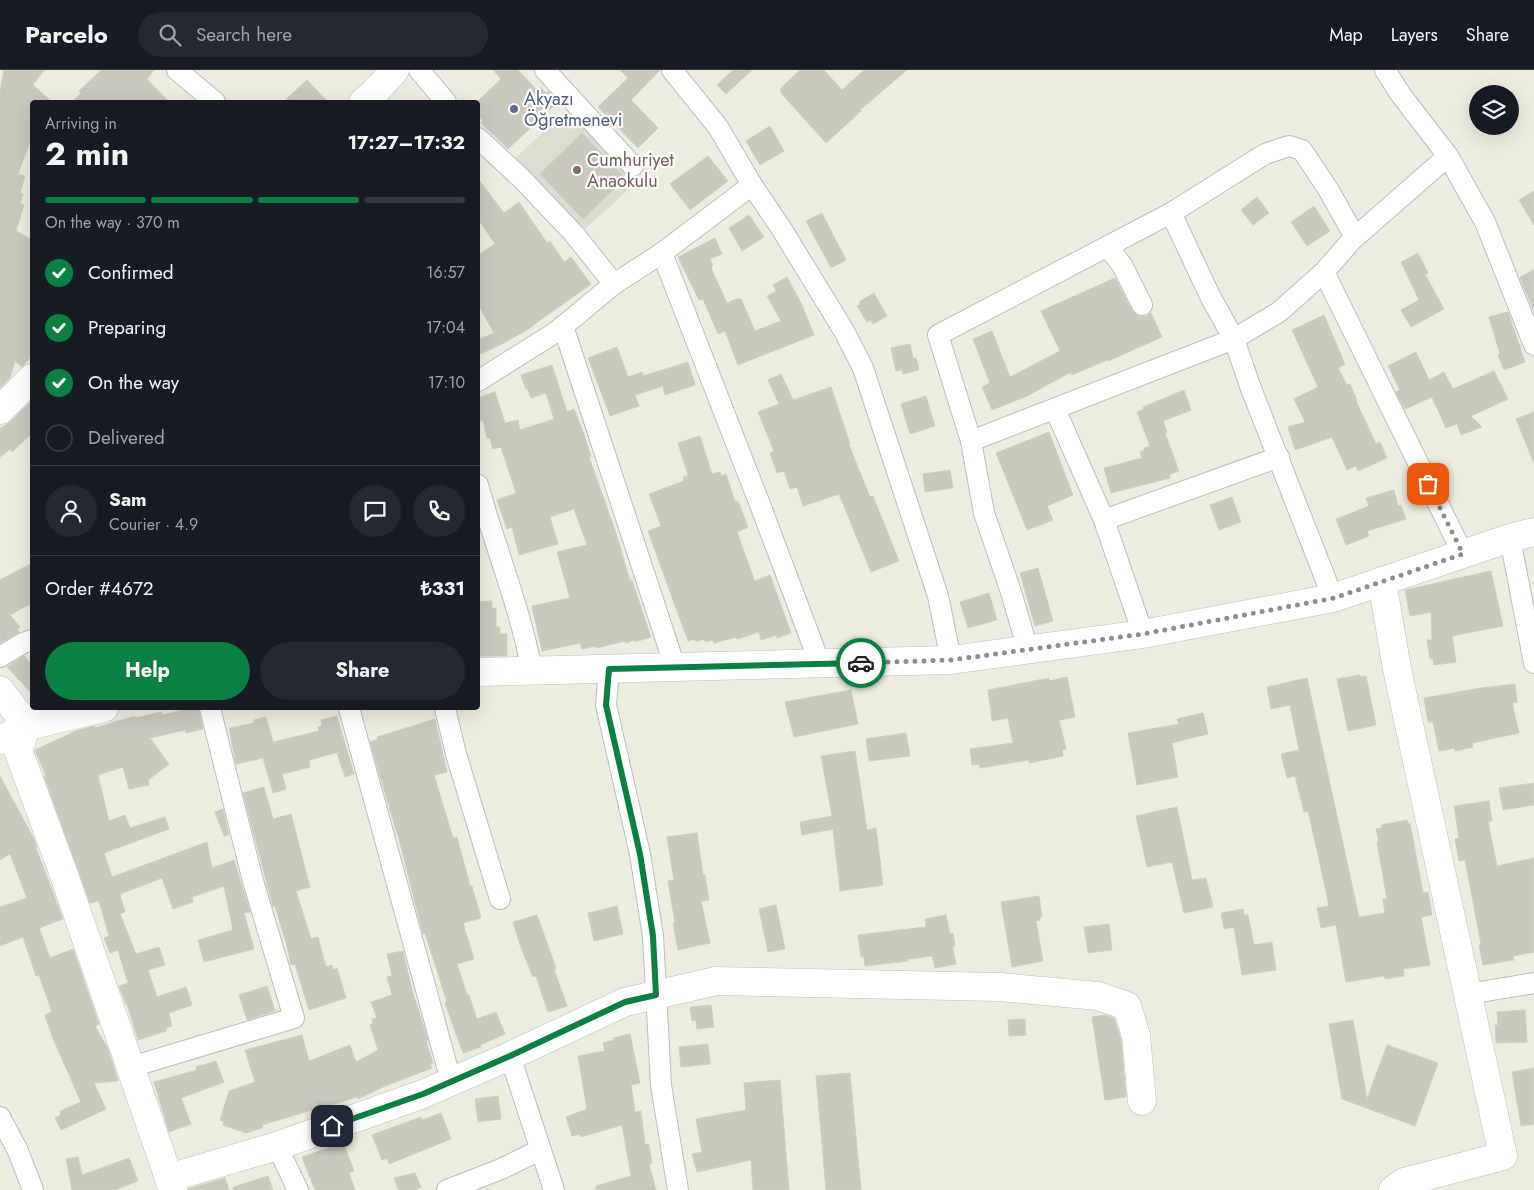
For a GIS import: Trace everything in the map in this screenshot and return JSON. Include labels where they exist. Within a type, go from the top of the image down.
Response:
[{"type":"street","points":[[177,70],[213,100]]},
{"type":"street","points":[[365,100],[394,70]]},
{"type":"street","points":[[419,70],[444,100]]},
{"type":"street","points":[[545,70],[633,166]]},
{"type":"street","points":[[672,70],[718,127],[752,185],[791,244],[844,331],[863,368],[938,596],[951,660]]},
{"type":"street","points":[[1385,70],[1401,95],[1448,156],[1485,222],[1534,345]]},
{"type":"street","points":[[480,140],[523,180],[575,235],[614,284]]},
{"type":"street","points":[[1028,650],[1011,592],[984,513],[971,441],[938,336],[1171,213],[1265,154],[1289,146],[1302,150],[1328,189],[1355,237]]},
{"type":"street","points":[[971,441],[1234,339],[1278,312],[1324,272],[1355,237],[1448,156]]},
{"type":"street","points":[[480,380],[563,326],[614,284],[662,253],[752,185]]},
{"type":"street","points":[[1171,213],[1211,298],[1234,339],[1250,386],[1280,457],[1334,598]]},
{"type":"street","points":[[1108,247],[1122,265],[1142,306]]},
{"type":"street","points":[[662,253],[760,502],[820,664]]},
{"type":"street","points":[[1324,272],[1463,554]]},
{"type":"street","points":[[563,326],[675,667]]},
{"type":"street","points":[[0,410],[30,380]]},
{"type":"street","points":[[1056,409],[1104,520],[1143,634]]},
{"type":"street","points":[[1104,520],[1280,457]]},
{"type":"street","points":[[480,501],[484,534],[525,634],[532,670]]},
{"type":"street","points":[[480,672],[951,660],[1028,650],[1143,634],[1334,598],[1522,535],[1534,663]]},
{"type":"street","points":[[1382,581],[1397,669],[1503,1156],[1404,1182],[1393,1190]]},
{"type":"street","points":[[0,657],[30,641]]},
{"type":"street","points":[[609,669],[606,705],[641,863],[653,936],[661,1085],[678,1190]]},
{"type":"street","points":[[0,690],[27,726]]},
{"type":"street","points":[[0,740],[27,726],[95,710]]},
{"type":"street","points":[[131,1067],[294,1018],[253,881],[210,710]]},
{"type":"street","points":[[350,710],[451,1081]]},
{"type":"street","points":[[445,710],[456,754],[500,899]]},
{"type":"street","points":[[27,726],[18,750],[63,872],[171,1184],[423,1094],[625,1002],[716,981],[1000,987],[1098,996],[1127,1006],[1136,1036],[1142,1101]]},
{"type":"street","points":[[1468,994],[1534,983]]},
{"type":"street","points":[[510,1056],[554,1190]]},
{"type":"street","points":[[0,1117],[18,1151],[33,1190]]},
{"type":"street","points":[[277,1146],[298,1190]]},
{"type":"street","points":[[447,1190],[501,1169],[540,1150]]},
{"type":"shaded area","name":"Cumhuriyet Anaokulu","points":[[571,107],[638,181],[582,232],[515,158]]},
{"type":"building","points":[[4,70],[44,70],[33,85],[50,100],[30,100],[30,142],[18,174],[25,176],[20,193],[23,194],[20,204],[24,205],[16,231],[30,239],[30,357],[22,367],[15,361],[10,378],[0,388],[0,91]]},
{"type":"building","points":[[101,70],[154,70],[147,79],[167,100],[74,100],[81,93],[79,91]]},
{"type":"building","name":"Akyazı Öğretmenevi","points":[[493,70],[518,70],[537,90],[540,87],[546,93],[548,91],[558,102],[508,149],[481,123],[483,121],[480,117],[479,100],[501,79]]},
{"type":"building","points":[[620,70],[660,70],[631,100],[658,128],[638,148],[598,107],[628,78]]},
{"type":"building","points":[[733,70],[752,70],[726,94],[717,85]]},
{"type":"building","points":[[800,70],[824,70],[842,90],[864,70],[907,70],[860,110],[826,143],[781,93],[781,88]]},
{"type":"building","points":[[307,80],[326,100],[285,100]]},
{"type":"building","points":[[770,126],[784,151],[760,165],[746,141]]},
{"type":"building","points":[[582,133],[625,178],[583,219],[540,174]]},
{"type":"building","points":[[708,156],[728,181],[690,210],[670,184]]},
{"type":"building","points":[[480,182],[504,213],[519,202],[547,243],[550,241],[564,262],[571,257],[591,284],[532,327],[480,354],[480,339],[494,333],[480,308],[480,254],[495,244],[480,222]]},
{"type":"building","points":[[1534,191],[1534,225],[1519,200]]},
{"type":"building","points":[[1257,197],[1269,213],[1253,225],[1241,210]]},
{"type":"building","points":[[1314,206],[1330,231],[1307,246],[1291,222]]},
{"type":"building","points":[[822,213],[846,260],[831,268],[806,221]]},
{"type":"building","points":[[749,215],[764,237],[742,251],[729,228]]},
{"type":"building","points":[[715,238],[722,254],[710,259],[713,266],[711,268],[727,303],[741,299],[755,331],[781,321],[767,296],[776,291],[773,285],[787,277],[802,305],[814,335],[738,365],[725,331],[718,334],[703,299],[699,300],[678,257]]},
{"type":"building","points":[[1418,253],[1428,273],[1425,274],[1444,309],[1411,327],[1401,310],[1419,300],[1401,262]]},
{"type":"building","points":[[1534,270],[1534,312],[1520,277]]},
{"type":"building","points":[[1115,278],[1132,311],[1141,317],[1151,313],[1162,337],[1072,375],[1071,372],[1027,396],[992,410],[982,387],[990,383],[973,339],[992,331],[1010,377],[1060,351],[1041,311]]},
{"type":"building","points":[[874,293],[887,316],[873,324],[871,320],[867,322],[857,306],[861,304],[859,302]]},
{"type":"building","points":[[1508,312],[1525,362],[1504,370],[1498,355],[1500,354],[1489,317]]},
{"type":"building","points":[[1324,315],[1345,364],[1338,368],[1347,385],[1350,384],[1376,444],[1380,442],[1387,458],[1358,471],[1356,466],[1347,470],[1332,437],[1295,450],[1288,427],[1305,422],[1294,399],[1318,387],[1292,330]]},
{"type":"building","points":[[910,344],[913,358],[916,358],[919,370],[903,374],[902,370],[896,371],[891,348]]},
{"type":"building","points":[[617,347],[628,377],[642,372],[643,376],[688,362],[695,385],[665,395],[663,386],[635,395],[639,406],[610,416],[588,358]]},
{"type":"building","points":[[1416,352],[1429,380],[1444,372],[1453,389],[1494,371],[1508,399],[1471,416],[1482,427],[1461,435],[1457,424],[1446,428],[1432,397],[1405,409],[1396,392],[1400,390],[1388,366]]},
{"type":"building","points":[[552,365],[567,412],[574,409],[591,456],[589,457],[616,533],[630,581],[632,580],[651,637],[635,642],[634,640],[626,643],[625,641],[596,648],[596,646],[582,649],[580,643],[542,651],[532,606],[570,598],[557,552],[587,545],[574,509],[550,517],[558,544],[519,555],[512,527],[507,529],[497,500],[516,493],[501,447],[493,449],[490,438],[487,438],[483,420],[480,421],[480,397],[495,392],[505,423],[518,420],[520,430],[554,419],[546,393],[531,398],[521,375]]},
{"type":"building","points":[[781,374],[793,400],[831,387],[849,445],[870,497],[873,496],[899,561],[871,572],[839,494],[803,506],[797,487],[790,489],[784,471],[777,473],[770,453],[774,451],[758,412],[779,404],[768,380]]},
{"type":"building","points":[[1184,390],[1191,410],[1163,421],[1167,432],[1165,433],[1179,471],[1169,475],[1170,478],[1111,493],[1104,468],[1142,458],[1140,452],[1150,446],[1137,412],[1144,409],[1143,407]]},
{"type":"building","points":[[926,396],[935,426],[910,434],[901,404]]},
{"type":"building","points":[[30,402],[30,435],[12,452],[10,449],[0,457],[0,429]]},
{"type":"building","points":[[1534,412],[1534,461],[1533,461],[1516,419]]},
{"type":"building","points":[[1049,432],[1073,495],[1047,506],[1053,520],[1027,530],[996,453]]},
{"type":"building","points":[[700,436],[712,474],[720,472],[721,476],[726,474],[735,502],[738,501],[748,527],[737,532],[754,579],[755,581],[770,575],[791,633],[777,638],[776,635],[761,640],[759,632],[737,639],[736,637],[714,643],[713,640],[705,642],[704,639],[696,642],[695,639],[688,641],[648,531],[661,526],[649,494],[684,481],[683,477],[688,475],[678,443]]},
{"type":"building","points":[[950,470],[953,488],[925,492],[923,474]]},
{"type":"building","points":[[1394,490],[1398,506],[1401,505],[1406,519],[1367,531],[1369,536],[1346,545],[1336,519],[1369,506],[1366,498]]},
{"type":"building","points":[[1232,497],[1241,522],[1219,530],[1210,505]]},
{"type":"building","points":[[30,564],[30,604],[10,615],[20,627],[17,629],[19,632],[0,643],[0,580]]},
{"type":"building","points":[[1038,568],[1053,621],[1035,626],[1020,573]]},
{"type":"building","points":[[1491,571],[1503,626],[1452,636],[1456,662],[1434,665],[1433,659],[1430,659],[1427,640],[1432,640],[1431,612],[1410,616],[1405,590]]},
{"type":"building","points":[[989,593],[997,620],[968,628],[960,602]]},
{"type":"building","points":[[492,601],[492,609],[496,608],[496,627],[500,627],[500,634],[507,634],[507,656],[480,656],[480,602]]},
{"type":"building","points":[[24,656],[30,663],[30,692],[7,667]]},
{"type":"building","points":[[1360,675],[1360,677],[1366,676],[1376,725],[1348,731],[1337,679]]},
{"type":"building","points":[[1067,677],[1075,717],[1059,720],[1066,749],[1062,750],[1063,756],[1029,763],[1029,760],[980,768],[979,764],[972,765],[970,749],[1013,743],[1008,718],[992,721],[988,690],[1049,678],[1049,681]]},
{"type":"building","points":[[1307,678],[1359,917],[1385,913],[1383,899],[1387,899],[1376,829],[1382,828],[1381,825],[1407,820],[1408,824],[1410,823],[1423,893],[1428,892],[1432,915],[1421,917],[1430,965],[1403,969],[1404,976],[1385,979],[1384,976],[1346,982],[1336,925],[1321,928],[1317,908],[1329,906],[1317,850],[1308,811],[1304,812],[1295,776],[1287,778],[1281,754],[1299,750],[1290,705],[1271,709],[1267,687]]},
{"type":"building","points":[[1515,684],[1517,702],[1512,703],[1519,733],[1472,743],[1473,747],[1455,751],[1455,748],[1439,751],[1433,722],[1428,722],[1424,698]]},
{"type":"building","points":[[851,690],[858,724],[794,737],[785,702]]},
{"type":"building","points":[[183,710],[198,710],[203,729],[186,733],[185,730],[150,738],[169,764],[148,780],[149,785],[129,789],[123,767],[98,775],[109,821],[125,815],[130,828],[165,817],[169,829],[104,853],[112,877],[207,842],[212,868],[234,860],[250,912],[244,913],[254,949],[204,962],[198,940],[233,930],[224,886],[192,897],[193,902],[173,909],[162,878],[120,894],[125,912],[120,914],[136,954],[159,947],[165,965],[148,970],[157,997],[186,987],[192,1005],[169,1013],[172,1026],[166,1028],[166,1031],[138,1040],[127,1004],[119,986],[128,983],[118,950],[110,953],[104,938],[109,936],[99,901],[90,903],[44,776],[46,776],[35,750],[76,731],[94,726],[95,728],[135,716],[135,718],[161,712],[162,715]]},
{"type":"building","points":[[1203,713],[1208,734],[1172,743],[1178,777],[1137,785],[1128,733],[1179,724],[1177,719]]},
{"type":"building","points":[[337,716],[354,774],[345,777],[337,753],[339,752],[309,760],[310,767],[282,774],[286,789],[273,793],[263,758],[236,764],[229,728],[254,723],[254,720],[266,717],[273,742],[319,731],[318,727],[322,726],[321,720]]},
{"type":"building","points":[[435,719],[447,772],[434,775],[453,838],[457,837],[481,918],[463,923],[474,959],[457,964],[477,1019],[496,1012],[505,1034],[480,1045],[481,1047],[463,1053],[445,1003],[447,1002],[425,933],[423,934],[401,847],[370,742],[378,739],[377,737]]},
{"type":"building","points":[[906,733],[910,756],[869,761],[866,739]]},
{"type":"building","points":[[855,751],[867,830],[876,828],[883,885],[840,891],[833,829],[802,835],[800,822],[832,816],[821,756]]},
{"type":"building","points":[[0,776],[34,839],[63,919],[39,928],[50,958],[73,949],[99,1024],[95,1026],[108,1049],[118,1081],[94,1083],[106,1109],[61,1130],[55,1118],[61,1115],[60,1111],[81,1102],[52,1036],[45,1015],[52,1012],[39,975],[36,976],[23,937],[0,946],[0,907],[27,898],[10,854],[0,860]]},
{"type":"building","points":[[1534,783],[1534,805],[1503,810],[1499,788]]},
{"type":"building","points":[[264,787],[273,819],[291,814],[310,887],[296,891],[311,939],[318,937],[326,967],[332,965],[333,970],[337,968],[346,998],[309,1010],[295,964],[291,965],[275,906],[273,907],[243,793]]},
{"type":"building","points":[[1489,801],[1492,821],[1488,822],[1497,866],[1534,858],[1534,952],[1513,956],[1514,960],[1483,965],[1479,945],[1481,944],[1465,860],[1459,861],[1455,839],[1459,838],[1454,806]]},
{"type":"building","points":[[1177,807],[1192,880],[1206,878],[1213,907],[1184,913],[1172,862],[1147,867],[1136,816]]},
{"type":"building","points":[[223,809],[229,835],[224,836],[215,812]]},
{"type":"building","points":[[697,833],[709,900],[701,901],[710,943],[678,950],[668,881],[674,880],[667,837]]},
{"type":"building","points":[[1039,896],[1042,917],[1039,917],[1040,920],[1036,921],[1043,961],[1012,967],[1001,902]]},
{"type":"building","points":[[776,905],[785,949],[768,952],[759,909]]},
{"type":"building","points":[[617,906],[623,934],[594,941],[588,913]]},
{"type":"building","points":[[1243,909],[1244,915],[1248,915],[1254,945],[1272,942],[1276,970],[1242,975],[1234,927],[1224,929],[1221,913]]},
{"type":"building","points":[[537,915],[567,1006],[548,1012],[536,976],[533,977],[513,922]]},
{"type":"building","points":[[946,915],[950,934],[953,933],[955,946],[952,946],[956,964],[935,968],[932,956],[865,966],[864,957],[861,957],[858,935],[926,927],[925,919]]},
{"type":"building","points":[[1109,924],[1112,950],[1088,953],[1084,927]]},
{"type":"building","points":[[403,951],[412,990],[428,1040],[426,1041],[433,1063],[430,1064],[432,1068],[385,1086],[358,1099],[357,1097],[262,1125],[263,1128],[246,1133],[223,1125],[224,1122],[220,1120],[229,1091],[255,1082],[245,1050],[302,1035],[309,1061],[350,1045],[356,1062],[378,1050],[370,1025],[373,1023],[372,1019],[377,1018],[371,1002],[392,995],[387,977],[392,976],[387,954]]},
{"type":"building","points":[[267,986],[275,1011],[247,1020],[239,995]]},
{"type":"building","points":[[711,1005],[714,1027],[697,1029],[696,1020],[692,1021],[690,1007]]},
{"type":"building","points":[[1525,1010],[1527,1042],[1496,1043],[1495,1025],[1498,1025],[1497,1012]]},
{"type":"building","points":[[1105,1015],[1114,1018],[1121,1039],[1126,1097],[1105,1100],[1092,1017]]},
{"type":"building","points":[[1025,1019],[1026,1035],[1009,1036],[1008,1020]]},
{"type":"building","points":[[1353,1020],[1367,1099],[1387,1045],[1438,1063],[1415,1126],[1342,1099],[1329,1024]]},
{"type":"building","points":[[630,1034],[640,1083],[631,1085],[635,1112],[641,1111],[645,1145],[649,1144],[652,1163],[649,1164],[656,1190],[596,1190],[596,1186],[631,1176],[622,1125],[581,1137],[580,1134],[572,1136],[566,1117],[587,1109],[578,1056],[605,1051],[603,1043],[614,1040],[613,1038]]},
{"type":"building","points":[[708,1044],[710,1064],[681,1067],[679,1047]]},
{"type":"building","points":[[216,1061],[224,1082],[181,1098],[191,1124],[169,1132],[154,1082],[197,1070],[196,1067]]},
{"type":"building","points":[[1534,1068],[1534,1124],[1521,1126],[1512,1072]]},
{"type":"building","points":[[850,1073],[861,1190],[826,1190],[816,1076]]},
{"type":"building","points":[[780,1080],[789,1190],[753,1190],[751,1160],[697,1172],[692,1154],[702,1152],[696,1119],[746,1110],[744,1083]]},
{"type":"building","points":[[498,1096],[501,1119],[478,1122],[475,1099]]},
{"type":"building","points":[[441,1113],[451,1139],[389,1164],[387,1158],[382,1160],[372,1135],[421,1117],[422,1120]]},
{"type":"building","points":[[343,1143],[354,1171],[349,1173],[355,1190],[315,1190],[302,1157]]},
{"type":"building","points":[[78,1157],[82,1175],[129,1158],[138,1181],[115,1190],[72,1190],[66,1159]]},
{"type":"building","points":[[415,1173],[421,1187],[414,1190],[399,1190],[394,1178]]},
{"type":"building","points":[[268,1176],[273,1190],[233,1190],[233,1187]]},
{"type":"building","points":[[225,1178],[229,1190],[188,1190],[188,1189]]},
{"type":"way so far","points":[[861,663],[951,660],[1028,650],[1143,634],[1334,598],[1463,554],[1428,484]]},
{"type":"place","name":"Akyazı Öğretmenevi","points":[[514,109]]},
{"type":"place","name":"Cumhuriyet Anaokulu","points":[[577,170]]},
{"type":"route","points":[[332,1126],[423,1094],[625,1002],[656,995],[653,936],[640,854],[606,705],[609,669],[861,663]]}]
